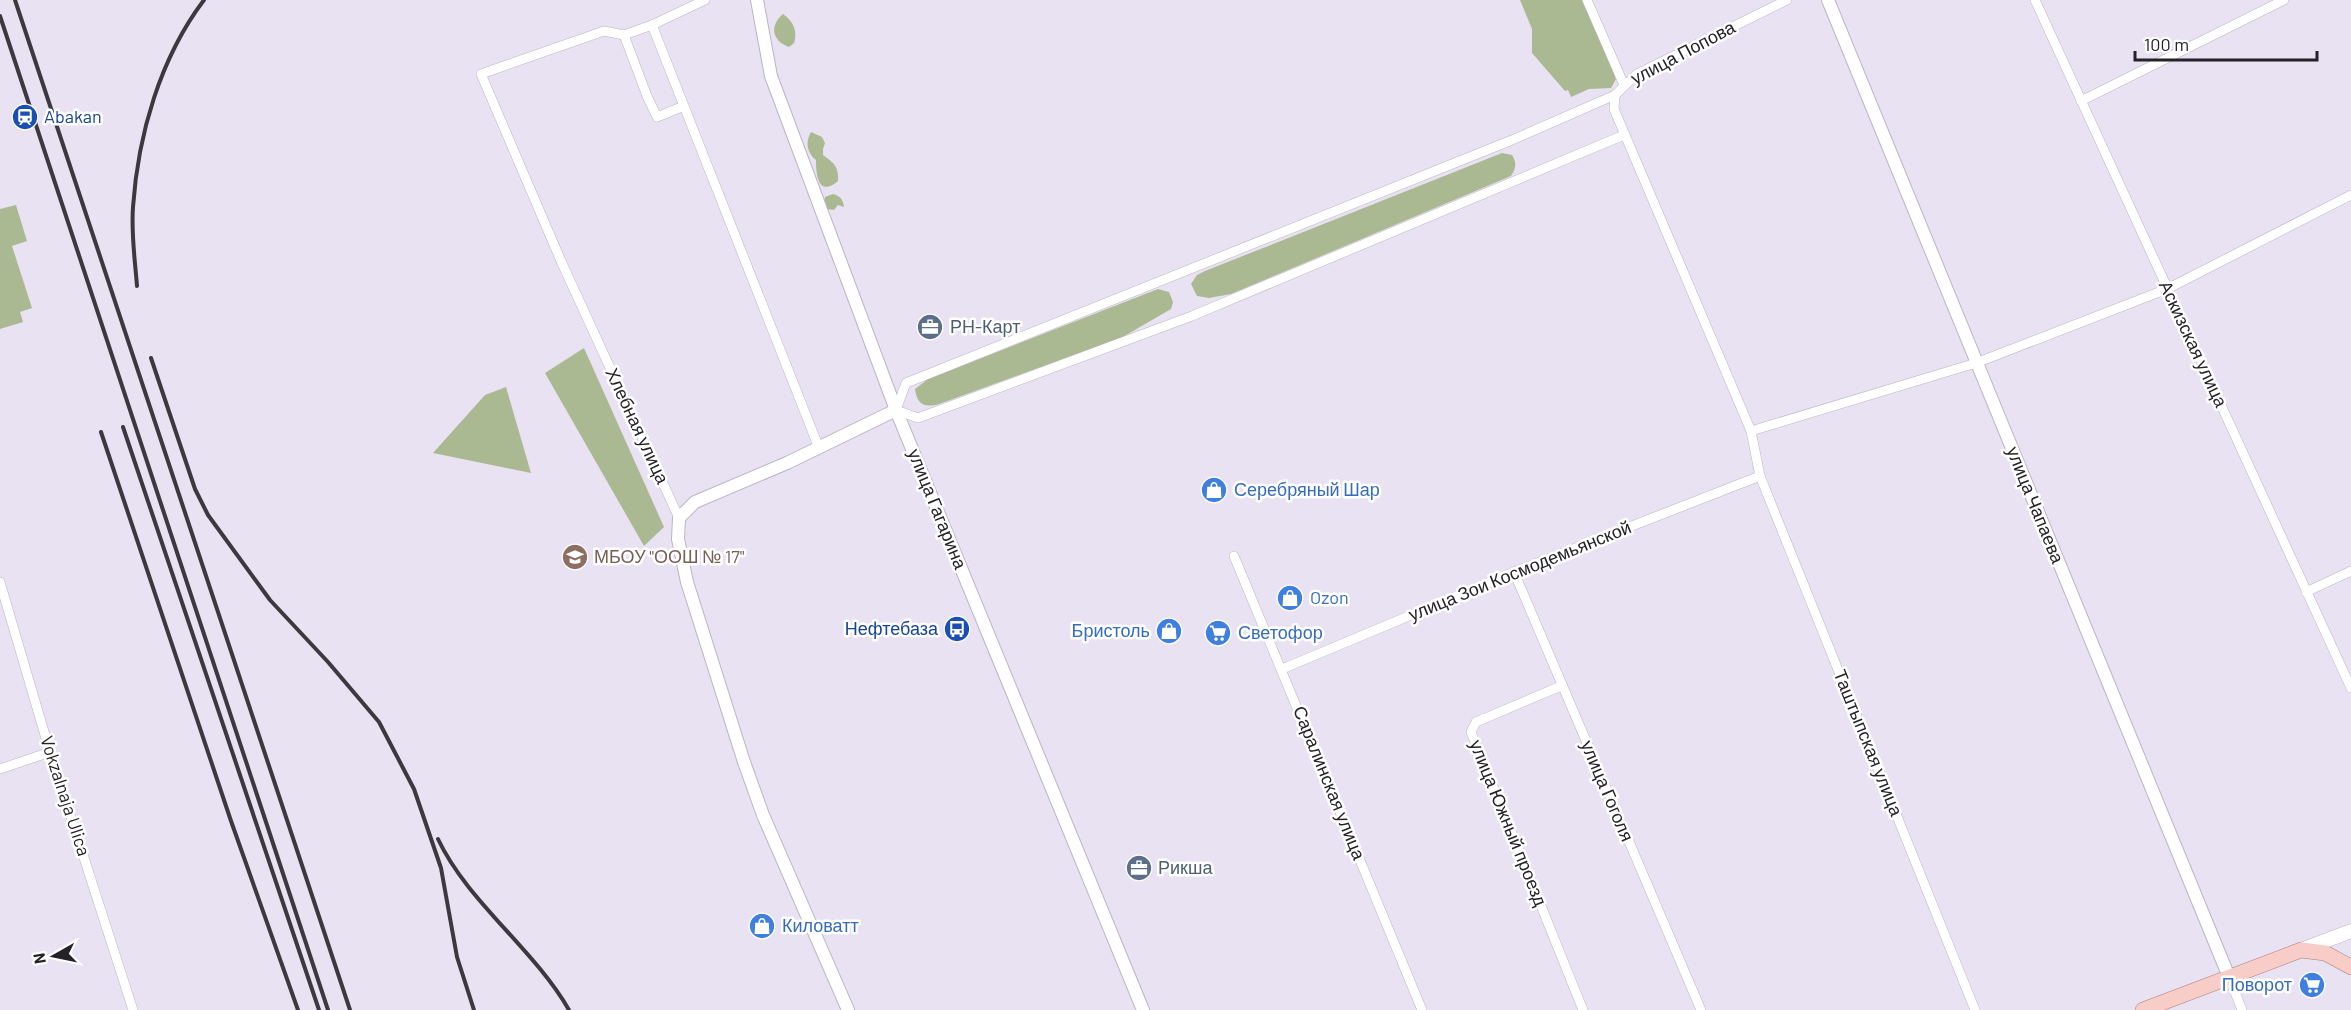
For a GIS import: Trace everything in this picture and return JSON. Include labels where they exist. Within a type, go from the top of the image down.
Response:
[{"type":"main road","points":[[2143,1010],[2351,931]]},
{"type":"main road","points":[[2301,950],[2325,953],[2351,967]]},
{"type":"street","name":"Хлебная улица","points":[[705,0],[652,25],[624,35],[604,31],[481,74],[561,261],[679,518],[678,539],[687,582],[744,762],[767,825],[848,1010]]},
{"type":"street","name":"улица Гагарина","points":[[757,0],[771,76],[896,410],[1143,1010]]},
{"type":"street","points":[[1587,0],[1624,85]]},
{"type":"street","name":"улица Попова","points":[[1615,94],[1637,74],[1787,0]]},
{"type":"street","name":"улица Чапаева","points":[[1828,0],[2242,1010]]},
{"type":"street","name":"Аскизская улица","points":[[2035,0],[2351,688]]},
{"type":"street","points":[[2081,100],[2284,0]]},
{"type":"street","points":[[652,25],[819,448]]},
{"type":"street","points":[[624,35],[646,96],[657,117],[684,106]]},
{"type":"street","points":[[679,518],[695,502],[819,448],[896,410],[906,383],[1499,145],[1615,94]]},
{"type":"street","name":"Таштыпская улица","points":[[1615,94],[1614,109],[1624,135],[1751,431],[1760,476],[1976,1010]]},
{"type":"street","points":[[896,410],[918,418],[1192,316],[1624,135]]},
{"type":"street","points":[[1751,431],[1976,363],[2167,289],[2351,195]]},
{"type":"street","name":"улица Зои Космодемьянской","points":[[1282,669],[1514,572],[1760,476]]},
{"type":"street","name":"Саралинская улица","points":[[1234,556],[1422,1010]]},
{"type":"street","points":[[2306,592],[2351,571]]},
{"type":"street","name":"улица Гоголя","points":[[1514,572],[1701,1010]]},
{"type":"street","name":"Vokzalnaja Ulica","points":[[0,582],[50,752],[133,1010]]},
{"type":"street","name":"улица Южный проезд","points":[[1561,686],[1476,722],[1471,732],[1583,1010]]},
{"type":"street","points":[[0,770],[50,752]]},
{"type":"green space","points":[[1520,0],[1591,0],[1622,73],[1615,77],[1611,88],[1589,89],[1571,97],[1568,90],[1565,91],[1532,53],[1532,29]]},
{"type":"green space","points":[[783,14],[790,20],[795,30],[794,43],[789,47],[779,41],[774,33],[776,23]]},
{"type":"green space","points":[[811,132],[822,137],[825,143],[823,155],[837,169],[838,181],[831,186],[822,186],[819,182],[816,160],[808,147]]},
{"type":"green space","points":[[1502,153],[1512,155],[1514,158],[1515,166],[1511,176],[1231,294],[1209,298],[1197,296],[1191,284],[1197,275],[1205,271]]},
{"type":"green space","points":[[833,194],[841,198],[844,207],[838,205],[834,210],[827,209],[824,204],[825,197]]},
{"type":"green space","points":[[16,205],[27,241],[12,246],[32,308],[20,312],[23,322],[0,329],[0,209]]},
{"type":"green space","points":[[1158,289],[1169,292],[1173,302],[1171,309],[1121,338],[939,404],[930,406],[922,404],[918,399],[915,389],[928,379]]},
{"type":"green space","points":[[584,348],[664,527],[644,546],[545,373]]},
{"type":"green space","points":[[506,387],[531,473],[433,453],[485,395]]},
{"type":"railway","points":[[15,0],[350,1010]]},
{"type":"railway","points":[[137,286],[133,207],[146,125],[154,98],[175,47],[204,0]]},
{"type":"railway","points":[[0,16],[328,1010]]},
{"type":"railway","points":[[151,358],[195,489],[208,515],[270,600],[328,662],[379,722],[414,789],[441,868],[457,957],[474,1010]]},
{"type":"railway","points":[[123,427],[319,1010]]},
{"type":"railway","points":[[101,432],[231,821],[298,1010]]},
{"type":"railway","points":[[438,839],[466,883],[538,966],[569,1010]]},
{"type":"place","name":"Abakan","points":[[25,117]]},
{"type":"place","name":"РН-Карт","points":[[930,327]]},
{"type":"place","name":"Серебряный Шар","points":[[1214,490]]},
{"type":"place","name":"МБОУ \"ООШ № 17\"","points":[[575,557]]},
{"type":"place","name":"Ozon","points":[[1290,598]]},
{"type":"place","name":"Нефтебаза","points":[[957,629]]},
{"type":"place","name":"Бристоль","points":[[1169,631]]},
{"type":"place","name":"Светофор","points":[[1218,633]]},
{"type":"place","name":"Рикша","points":[[1139,868]]},
{"type":"place","name":"Киловатт","points":[[762,926]]},
{"type":"place","name":"Поворот","points":[[2312,985]]}]
